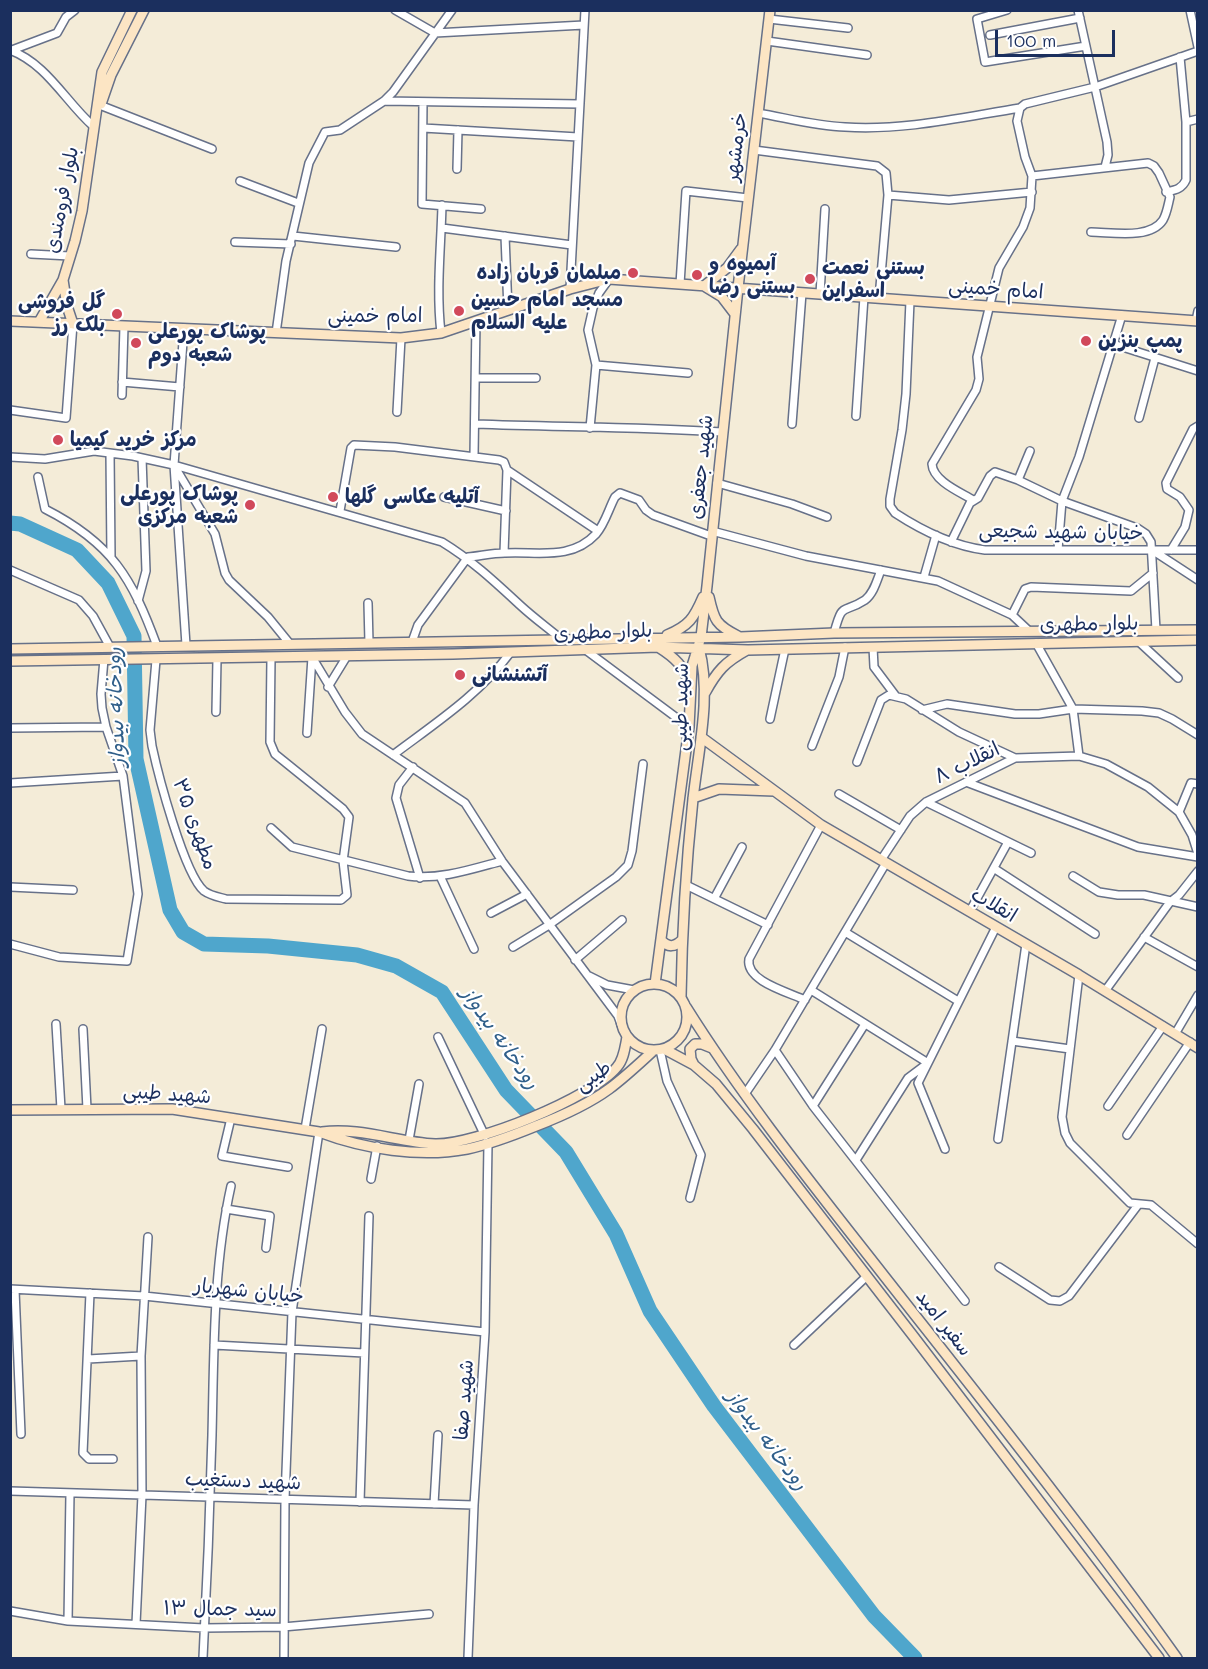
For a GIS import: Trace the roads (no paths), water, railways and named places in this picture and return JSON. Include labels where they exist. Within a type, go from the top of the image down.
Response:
[{"type":"street","points":[[11,50],[57,33],[66,17],[75,10]]},
{"type":"street","name":"بلوار فرومندی","points":[[99,105],[102,72],[132,10]]},
{"type":"street","name":"بلوار فرومندی","points":[[63,280],[82,211],[93,126],[99,105],[115,66],[144,10]]},
{"type":"street","points":[[396,10],[435,33],[584,25]]},
{"type":"street","points":[[276,333],[284,272],[298,203],[309,163],[324,133],[329,130],[340,130],[384,101],[393,92],[452,10]]},
{"type":"street","points":[[570,289],[585,10]]},
{"type":"street","points":[[1006,10],[977,19],[985,62],[1086,46]]},
{"type":"street","points":[[990,35],[1079,14],[1107,142],[1108,155],[1105,168]]},
{"type":"street","points":[[770,15],[848,28]]},
{"type":"street","name":"خرمشهر","points":[[738,288],[770,15]]},
{"type":"street","points":[[1193,15],[1197,46]]},
{"type":"street","points":[[767,41],[867,55]]},
{"type":"street","points":[[11,50],[33,62],[47,75],[80,115],[93,126]]},
{"type":"street","points":[[758,113],[844,127],[876,128],[916,124],[1020,108],[1025,104],[1095,87],[1197,51]]},
{"type":"street","points":[[1166,192],[1184,186],[1186,180],[1186,122],[1180,57]]},
{"type":"street","points":[[384,101],[580,104]]},
{"type":"street","points":[[423,102],[422,204],[481,209]]},
{"type":"street","points":[[99,105],[212,149]]},
{"type":"street","points":[[974,500],[934,473],[932,464],[976,390],[979,379],[977,357],[999,268],[1023,227],[1030,208],[1032,176],[1017,121],[1020,108]]},
{"type":"street","points":[[1186,122],[1197,119]]},
{"type":"street","points":[[423,128],[578,137]]},
{"type":"street","points":[[457,169],[458,130]]},
{"type":"street","points":[[754,150],[877,166],[886,172],[888,195],[879,298]]},
{"type":"street","points":[[1032,176],[1148,163],[1154,166],[1170,197],[1166,214],[1156,227],[1142,232],[1091,232]]},
{"type":"street","points":[[240,181],[298,203]]},
{"type":"street","points":[[680,284],[686,191],[748,198]]},
{"type":"street","points":[[888,195],[949,200],[1032,192]]},
{"type":"street","points":[[441,333],[439,261],[442,205]]},
{"type":"street","points":[[820,294],[825,209]]},
{"type":"street","points":[[442,228],[572,245]]},
{"type":"street","points":[[505,236],[508,310]]},
{"type":"street","points":[[235,242],[292,240],[396,247]]},
{"type":"street","points":[[735,314],[722,297],[704,286],[727,268],[742,247]]},
{"type":"street","points":[[30,254],[70,256]]},
{"type":"street","points":[[590,428],[596,364],[588,330],[599,293],[609,279]]},
{"type":"street","name":"امام خمینی","points":[[10,321],[401,338],[441,333],[570,289],[609,279],[910,301],[1197,318]]},
{"type":"street","points":[[39,322],[63,280]]},
{"type":"street","points":[[10,410],[66,417],[73,324],[67,306],[63,280]]},
{"type":"street","name":"شهید جعفری","points":[[699,648],[708,586],[738,288]]},
{"type":"street","points":[[792,424],[802,293]]},
{"type":"street","points":[[856,416],[864,297]]},
{"type":"street","name":"خیابان شهید شجیعی","points":[[910,301],[906,394],[890,499],[890,506],[894,513],[951,542],[985,550],[1197,550]]},
{"type":"street","points":[[1058,550],[1062,501],[1079,457],[1122,315]]},
{"type":"street","points":[[474,456],[476,321]]},
{"type":"street","points":[[122,395],[124,326]]},
{"type":"street","points":[[184,328],[174,465],[186,645]]},
{"type":"street","points":[[397,412],[401,338]]},
{"type":"street","points":[[1113,344],[1197,371]]},
{"type":"street","points":[[1139,418],[1155,358]]},
{"type":"street","points":[[596,364],[688,373]]},
{"type":"street","points":[[476,378],[536,378]]},
{"type":"street","points":[[122,382],[180,387]]},
{"type":"street","points":[[475,424],[722,432]]},
{"type":"street","points":[[1171,550],[1185,527],[1189,510],[1180,497],[1167,489],[1166,483],[1192,429],[1197,426]]},
{"type":"street","points":[[340,511],[351,448],[354,444],[499,460],[504,462],[507,470],[504,553]]},
{"type":"street","points":[[10,457],[45,459],[94,451],[142,458],[340,511],[442,542],[468,557],[561,639]]},
{"type":"street","points":[[1018,480],[1030,451]]},
{"type":"street","points":[[110,453],[111,557]]},
{"type":"street","points":[[138,601],[146,571],[142,458]]},
{"type":"street","points":[[174,465],[215,534],[225,573],[268,617],[290,644]]},
{"type":"street","points":[[507,470],[598,531]]},
{"type":"street","points":[[951,542],[970,503],[978,498],[994,472],[1018,480],[1062,501],[1137,528],[1150,538],[1156,630]]},
{"type":"street","points":[[38,477],[45,509],[85,533],[111,557],[131,586],[154,646]]},
{"type":"street","points":[[717,483],[792,504],[827,517]]},
{"type":"street","points":[[412,642],[418,625],[468,557],[504,553],[572,551],[587,543],[598,531],[615,497],[623,493],[639,500],[653,515],[712,533],[806,556],[938,581],[1012,615],[1028,630]]},
{"type":"street","points":[[444,497],[506,511]]},
{"type":"street","points":[[924,577],[936,535]]},
{"type":"street","points":[[1152,550],[1197,579]]},
{"type":"street","points":[[10,570],[79,600],[93,616],[110,647]]},
{"type":"street","points":[[834,633],[839,613],[865,599],[872,591],[881,570]]},
{"type":"street","points":[[1012,615],[1025,589],[1131,591],[1153,573]]},
{"type":"street","points":[[660,637],[686,626],[694,616],[708,586]]},
{"type":"street","points":[[708,586],[716,621],[722,628],[740,637]]},
{"type":"street","points":[[368,603],[369,643]]},
{"type":"street","name":"بلوار مطهری","points":[[10,649],[740,637],[834,633],[1197,630]]},
{"type":"street","points":[[703,698],[720,668],[749,649],[750,636]]},
{"type":"street","name":"بلوار مطهری","points":[[10,661],[510,653],[658,647],[785,649],[1197,640]]},
{"type":"street","points":[[1138,641],[1178,678]]},
{"type":"street","points":[[453,642],[453,654]]},
{"type":"street","points":[[1036,643],[1073,709],[1079,756]]},
{"type":"street","points":[[136,646],[136,659]]},
{"type":"street","points":[[658,647],[675,658],[683,669],[688,680],[691,698]]},
{"type":"street","points":[[812,746],[839,677],[845,647]]},
{"type":"street","points":[[873,647],[874,667],[895,695],[959,732],[1015,758]]},
{"type":"street","name":"شهید طیبی","points":[[681,997],[686,885],[703,698],[704,668],[699,648]]},
{"type":"street","name":"شهید طیبی","points":[[655,984],[689,728],[692,666],[699,648]]},
{"type":"street","points":[[770,718],[785,649]]},
{"type":"street","points":[[587,651],[689,728]]},
{"type":"street","points":[[393,755],[466,699],[500,667],[510,653]]},
{"type":"street","points":[[328,687],[347,656]]},
{"type":"street","points":[[312,657],[328,687],[362,734],[465,803],[502,861],[618,1016],[622,1028],[627,1037],[634,1044],[644,1049],[659,1050],[674,1044],[681,1037],[687,1017],[686,1007],[681,997],[665,985],[644,985],[627,997],[622,1007],[622,1028]]},
{"type":"street","points":[[307,733],[312,657]]},
{"type":"street","points":[[271,658],[270,742],[275,754],[347,813],[349,824],[343,861]]},
{"type":"street","points":[[10,944],[59,957],[127,961],[138,894],[123,776],[106,727],[101,694],[104,659]]},
{"type":"street","points":[[216,712],[218,659]]},
{"type":"street","name":"مطهری ۳۵","points":[[154,660],[150,730],[154,753],[187,865],[204,890],[226,899],[246,901],[341,900],[345,898],[347,890],[343,861]]},
{"type":"street","points":[[857,762],[881,700],[884,697],[895,695]]},
{"type":"street","points":[[922,710],[947,705],[1016,714],[1039,714],[1073,709],[1142,711],[1159,713],[1197,735]]},
{"type":"street","points":[[10,728],[106,727]]},
{"type":"street","name":"انقلاب","points":[[701,736],[821,825],[1079,975],[1193,1045]]},
{"type":"street","name":"انقلاب ۸","points":[[745,1094],[811,990],[901,830],[910,816],[926,802],[1015,758],[1079,756],[1106,764],[1148,787],[1179,812],[1192,835],[1197,855]]},
{"type":"street","points":[[513,947],[549,925],[616,877],[628,865],[632,851],[643,764]]},
{"type":"street","points":[[413,767],[399,785],[396,798],[420,878]]},
{"type":"street","points":[[10,783],[123,776]]},
{"type":"street","points":[[966,782],[1138,847],[1197,855]]},
{"type":"street","points":[[1179,812],[1191,783],[1197,784]]},
{"type":"street","points":[[693,798],[719,789],[774,790]]},
{"type":"street","points":[[839,794],[901,830]]},
{"type":"street","points":[[926,802],[1031,853]]},
{"type":"street","points":[[805,1000],[760,980],[749,970],[749,959],[821,825]]},
{"type":"street","points":[[271,828],[292,847],[420,878],[440,876],[502,861]]},
{"type":"street","points":[[970,911],[1008,842]]},
{"type":"street","points":[[715,897],[742,847]]},
{"type":"street","points":[[995,869],[1095,934]]},
{"type":"street","points":[[1105,991],[1170,903],[1197,871]]},
{"type":"street","points":[[440,876],[474,949]]},
{"type":"street","points":[[1073,876],[1099,891],[1118,895],[1144,895],[1170,903],[1197,907]]},
{"type":"street","points":[[686,885],[715,897],[768,925]]},
{"type":"street","points":[[10,887],[73,890]]},
{"type":"street","points":[[491,913],[527,894]]},
{"type":"street","points":[[575,960],[622,920]]},
{"type":"street","points":[[945,1149],[918,1083],[996,927]]},
{"type":"street","points":[[845,932],[958,1001]]},
{"type":"street","points":[[1144,938],[1197,967]]},
{"type":"street","points":[[661,940],[665,945],[672,946],[682,940]]},
{"type":"street","points":[[998,1139],[1026,944]]},
{"type":"street","points":[[586,975],[607,985],[634,990]]},
{"type":"street","points":[[1079,975],[1062,1117],[1065,1133],[1078,1153],[1130,1203],[1151,1205],[1197,1244]]},
{"type":"street","points":[[811,990],[928,1063]]},
{"type":"street","points":[[1175,1034],[1197,994]]},
{"type":"street","name":"سفیر امید","points":[[686,1007],[712,1048],[823,1198],[1119,1580],[1177,1659]]},
{"type":"street","points":[[56,1024],[61,1109]]},
{"type":"street","points":[[813,1106],[865,1024]]},
{"type":"street","points":[[1108,1107],[1163,1026]]},
{"type":"street","points":[[83,1029],[87,1109]]},
{"type":"street","points":[[305,1130],[322,1029]]},
{"type":"street","points":[[438,1037],[486,1140]]},
{"type":"street","name":"طیبی","points":[[511,1125],[547,1111],[596,1086],[619,1065],[627,1037]]},
{"type":"street","points":[[1012,1041],[1070,1048]]},
{"type":"street","points":[[694,1065],[690,1049],[695,1044],[712,1048]]},
{"type":"street","points":[[1127,1135],[1193,1045]]},
{"type":"street","points":[[659,1050],[667,1082],[701,1155],[690,1198]]},
{"type":"street","name":"سفیر امید","points":[[659,1050],[694,1065],[716,1084],[753,1129],[1159,1659]]},
{"type":"street","name":"طیبی","points":[[513,1136],[584,1105],[609,1089],[659,1050]]},
{"type":"street","points":[[775,1050],[813,1106],[965,1301]]},
{"type":"street","points":[[856,1160],[908,1078],[928,1063]]},
{"type":"street","points":[[409,1140],[419,1084]]},
{"type":"street","name":"شهید طیبی","points":[[10,1110],[172,1109],[320,1132],[342,1140],[407,1151],[436,1152],[466,1149],[511,1125]]},
{"type":"street","points":[[231,1118],[222,1156],[288,1167]]},
{"type":"street","name":"شهید طیبی","points":[[320,1132],[343,1129],[436,1144],[513,1136]]},
{"type":"street","points":[[284,1659],[285,1499],[292,1312],[320,1132]]},
{"type":"street","name":"شهید صفا","points":[[468,1659],[474,1505],[485,1332],[486,1140]]},
{"type":"street","points":[[371,1179],[377,1146]]},
{"type":"street","points":[[203,1659],[211,1497],[215,1304],[226,1209],[231,1186]]},
{"type":"street","points":[[999,1267],[1050,1300],[1060,1301],[1069,1296],[1138,1205]]},
{"type":"street","points":[[226,1209],[270,1216],[266,1248]]},
{"type":"street","points":[[360,1502],[369,1216]]},
{"type":"street","points":[[136,1624],[141,1495],[141,1356],[148,1237]]},
{"type":"street","points":[[794,1346],[867,1276]]},
{"type":"street","points":[[13,1289],[21,1434]]},
{"type":"street","name":"خیابان شهریار","points":[[13,1289],[144,1296],[485,1332]]},
{"type":"street","points":[[90,1293],[83,1453],[88,1459],[112,1459]]},
{"type":"street","points":[[214,1345],[364,1353]]},
{"type":"street","points":[[88,1359],[141,1356]]},
{"type":"street","points":[[434,1504],[438,1435]]},
{"type":"street","name":"شهید دستغیب","points":[[10,1491],[474,1505]]},
{"type":"street","points":[[68,1621],[70,1493]]},
{"type":"street","name":"سید جمال ۱۳","points":[[10,1611],[68,1621],[204,1628],[283,1627],[429,1614]]},
{"type":"waterway","name":"رودخانه بیدواز","points":[[10,523],[20,524],[77,550],[108,583],[134,636],[136,759],[170,910],[183,932],[204,944],[268,946],[357,955],[396,966],[442,992],[506,1090],[566,1152],[616,1234],[650,1311],[714,1406],[874,1616],[915,1658]]},
{"type":"place","name":"مبلمان قربان زاده","points":[[633,273]]},
{"type":"place","name":"آبمیوه و بستنی رضا","points":[[697,275]]},
{"type":"place","name":"بستنی نعمت اسفراین","points":[[810,279]]},
{"type":"place","name":"مسجد امام حسین علیه السلام","points":[[459,311]]},
{"type":"place","name":"گل فروشی بلک رز","points":[[117,314]]},
{"type":"place","name":"پمپ بنزین","points":[[1086,341]]},
{"type":"place","name":"پوشاک پورعلی شعبه دوم","points":[[136,343]]},
{"type":"place","name":"مرکز خرید کیمیا","points":[[58,440]]},
{"type":"place","name":"آتلیه عکاسی گلها","points":[[333,497]]},
{"type":"place","name":"پوشاک پورعلی شعبه مرکزی","points":[[250,505]]},
{"type":"place","name":"آتشنشانی","points":[[460,675]]}]
